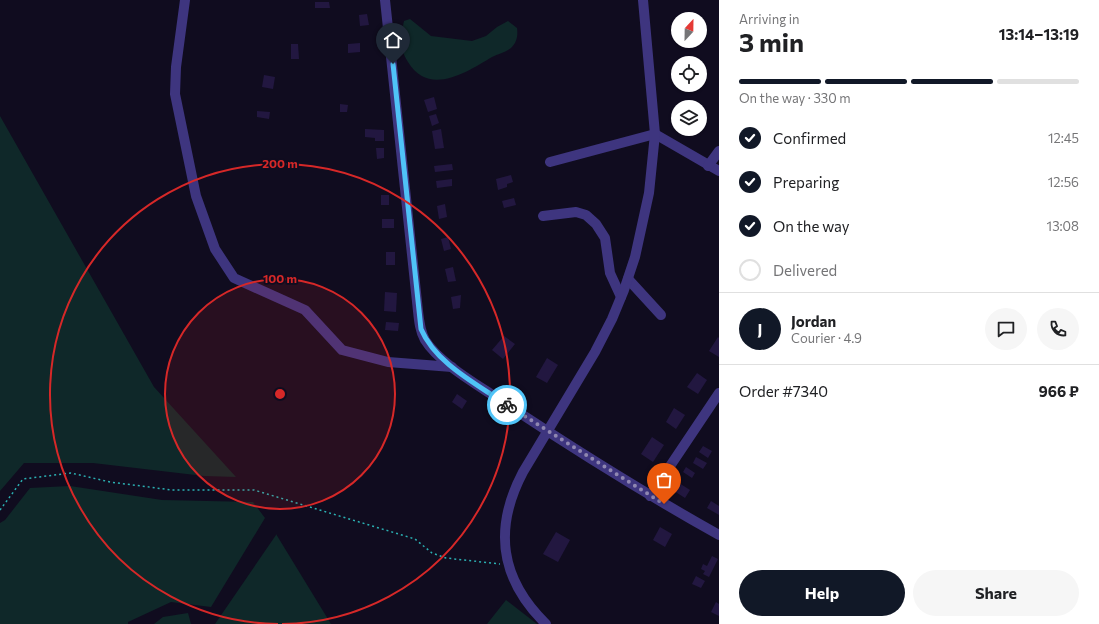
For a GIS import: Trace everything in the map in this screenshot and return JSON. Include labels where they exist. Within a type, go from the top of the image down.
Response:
[{"type":"street","points":[[185,0],[176,68],[175,94],[196,196],[215,249],[234,278],[305,310],[342,350],[388,362],[452,368]]},
{"type":"street","points":[[386,0],[421,329],[425,340],[452,368],[546,431],[650,496],[719,535]]},
{"type":"street","points":[[546,624],[521,596],[513,580],[508,564],[505,533],[508,509],[515,487],[546,431],[595,352],[628,279],[642,229],[649,193],[655,134],[643,0]]},
{"type":"street","points":[[550,162],[655,134],[719,171]]},
{"type":"street","points":[[708,166],[719,151]]},
{"type":"street","points":[[543,216],[576,212],[586,215],[596,224],[605,238],[610,273],[621,297]]},
{"type":"street","points":[[628,279],[661,315]]},
{"type":"street","points":[[650,496],[719,393]]},
{"type":"path","points":[[0,510],[23,479],[71,473],[110,482],[172,490],[254,490],[415,539],[432,552],[446,558],[508,564]]},
{"type":"green space","points":[[410,19],[431,36],[472,41],[486,36],[497,27],[508,21],[517,28],[517,36],[515,44],[504,52],[460,74],[437,80],[426,78],[417,72],[408,62],[403,52],[401,38],[404,21]]},
{"type":"green space","points":[[0,116],[154,387],[236,477],[204,476],[93,463],[24,463],[0,491]]},
{"type":"green space","points":[[70,486],[162,500],[253,502],[265,518],[211,607],[171,602],[128,622],[128,624],[0,624],[0,523],[5,520],[30,488]]},
{"type":"green space","points":[[276,535],[331,624],[215,624]]},
{"type":"green space","points":[[506,600],[537,624],[487,624]]},
{"type":"green space","points":[[188,613],[191,624],[154,624],[163,617]]},
{"type":"building","points":[[315,2],[329,2],[330,8],[315,8]]},
{"type":"building","points":[[367,14],[369,25],[360,26],[359,15]]},
{"type":"building","points":[[360,43],[360,52],[348,53],[348,44]]},
{"type":"building","points":[[291,44],[298,44],[299,59],[291,59]]},
{"type":"building","points":[[264,75],[275,77],[273,89],[262,87]]},
{"type":"building","points":[[434,97],[437,109],[428,112],[424,100]]},
{"type":"building","points":[[340,104],[348,105],[347,112],[340,112]]},
{"type":"building","points":[[257,111],[270,112],[269,119],[257,117]]},
{"type":"building","points":[[436,114],[439,123],[432,126],[429,116]]},
{"type":"building","points":[[365,129],[384,130],[384,141],[375,141],[375,138],[365,137]]},
{"type":"building","points":[[441,129],[444,148],[435,149],[432,131]]},
{"type":"building","points":[[376,148],[384,148],[384,158],[377,159]]},
{"type":"building","points":[[452,164],[453,170],[435,172],[434,166]]},
{"type":"building","points":[[511,175],[513,182],[507,184],[507,187],[498,190],[496,179]]},
{"type":"building","points":[[452,179],[452,186],[437,188],[436,181]]},
{"type":"building","points":[[381,195],[389,195],[389,205],[381,205]]},
{"type":"building","points":[[514,198],[516,205],[504,208],[502,201]]},
{"type":"building","points":[[445,204],[447,217],[439,219],[437,206]]},
{"type":"building","points":[[382,219],[394,219],[394,228],[382,228]]},
{"type":"building","points":[[448,237],[451,249],[444,251],[441,239]]},
{"type":"building","points":[[386,252],[395,252],[395,265],[386,265]]},
{"type":"building","points":[[453,267],[456,281],[448,282],[445,269]]},
{"type":"building","points":[[385,292],[397,293],[396,312],[384,311]]},
{"type":"building","points":[[461,295],[460,308],[453,309],[451,297]]},
{"type":"building","points":[[386,322],[399,323],[398,331],[385,330]]},
{"type":"building","points":[[504,336],[515,344],[503,359],[492,350]]},
{"type":"building","points":[[718,337],[719,338],[719,357],[709,351]]},
{"type":"building","points":[[547,358],[558,365],[547,383],[536,377]]},
{"type":"building","points":[[697,373],[707,380],[698,394],[687,387]]},
{"type":"building","points":[[457,394],[467,401],[462,409],[452,402]]},
{"type":"building","points":[[674,408],[685,415],[676,429],[666,422]]},
{"type":"building","points":[[652,437],[664,445],[653,462],[641,454]]},
{"type":"building","points":[[703,446],[712,451],[708,458],[699,452]]},
{"type":"building","points":[[696,457],[707,463],[703,469],[693,463]]},
{"type":"building","points":[[686,467],[695,473],[692,478],[683,472]]},
{"type":"building","points":[[679,483],[690,490],[685,498],[674,491]]},
{"type":"building","points":[[711,501],[719,506],[719,515],[707,508]]},
{"type":"building","points":[[660,527],[672,534],[665,547],[653,540]]},
{"type":"building","points":[[556,532],[570,540],[558,562],[543,554]]},
{"type":"building","points":[[712,556],[718,559],[709,577],[703,574],[705,571],[701,569],[703,564],[707,566]]},
{"type":"building","points":[[696,576],[705,581],[701,588],[692,584]]},
{"type":"building","points":[[716,602],[719,604],[719,616],[711,612]]},
{"type":"way so far","points":[[507,405],[664,504]]},
{"type":"route","points":[[393,64],[421,329],[425,340],[452,368],[507,405]]}]
